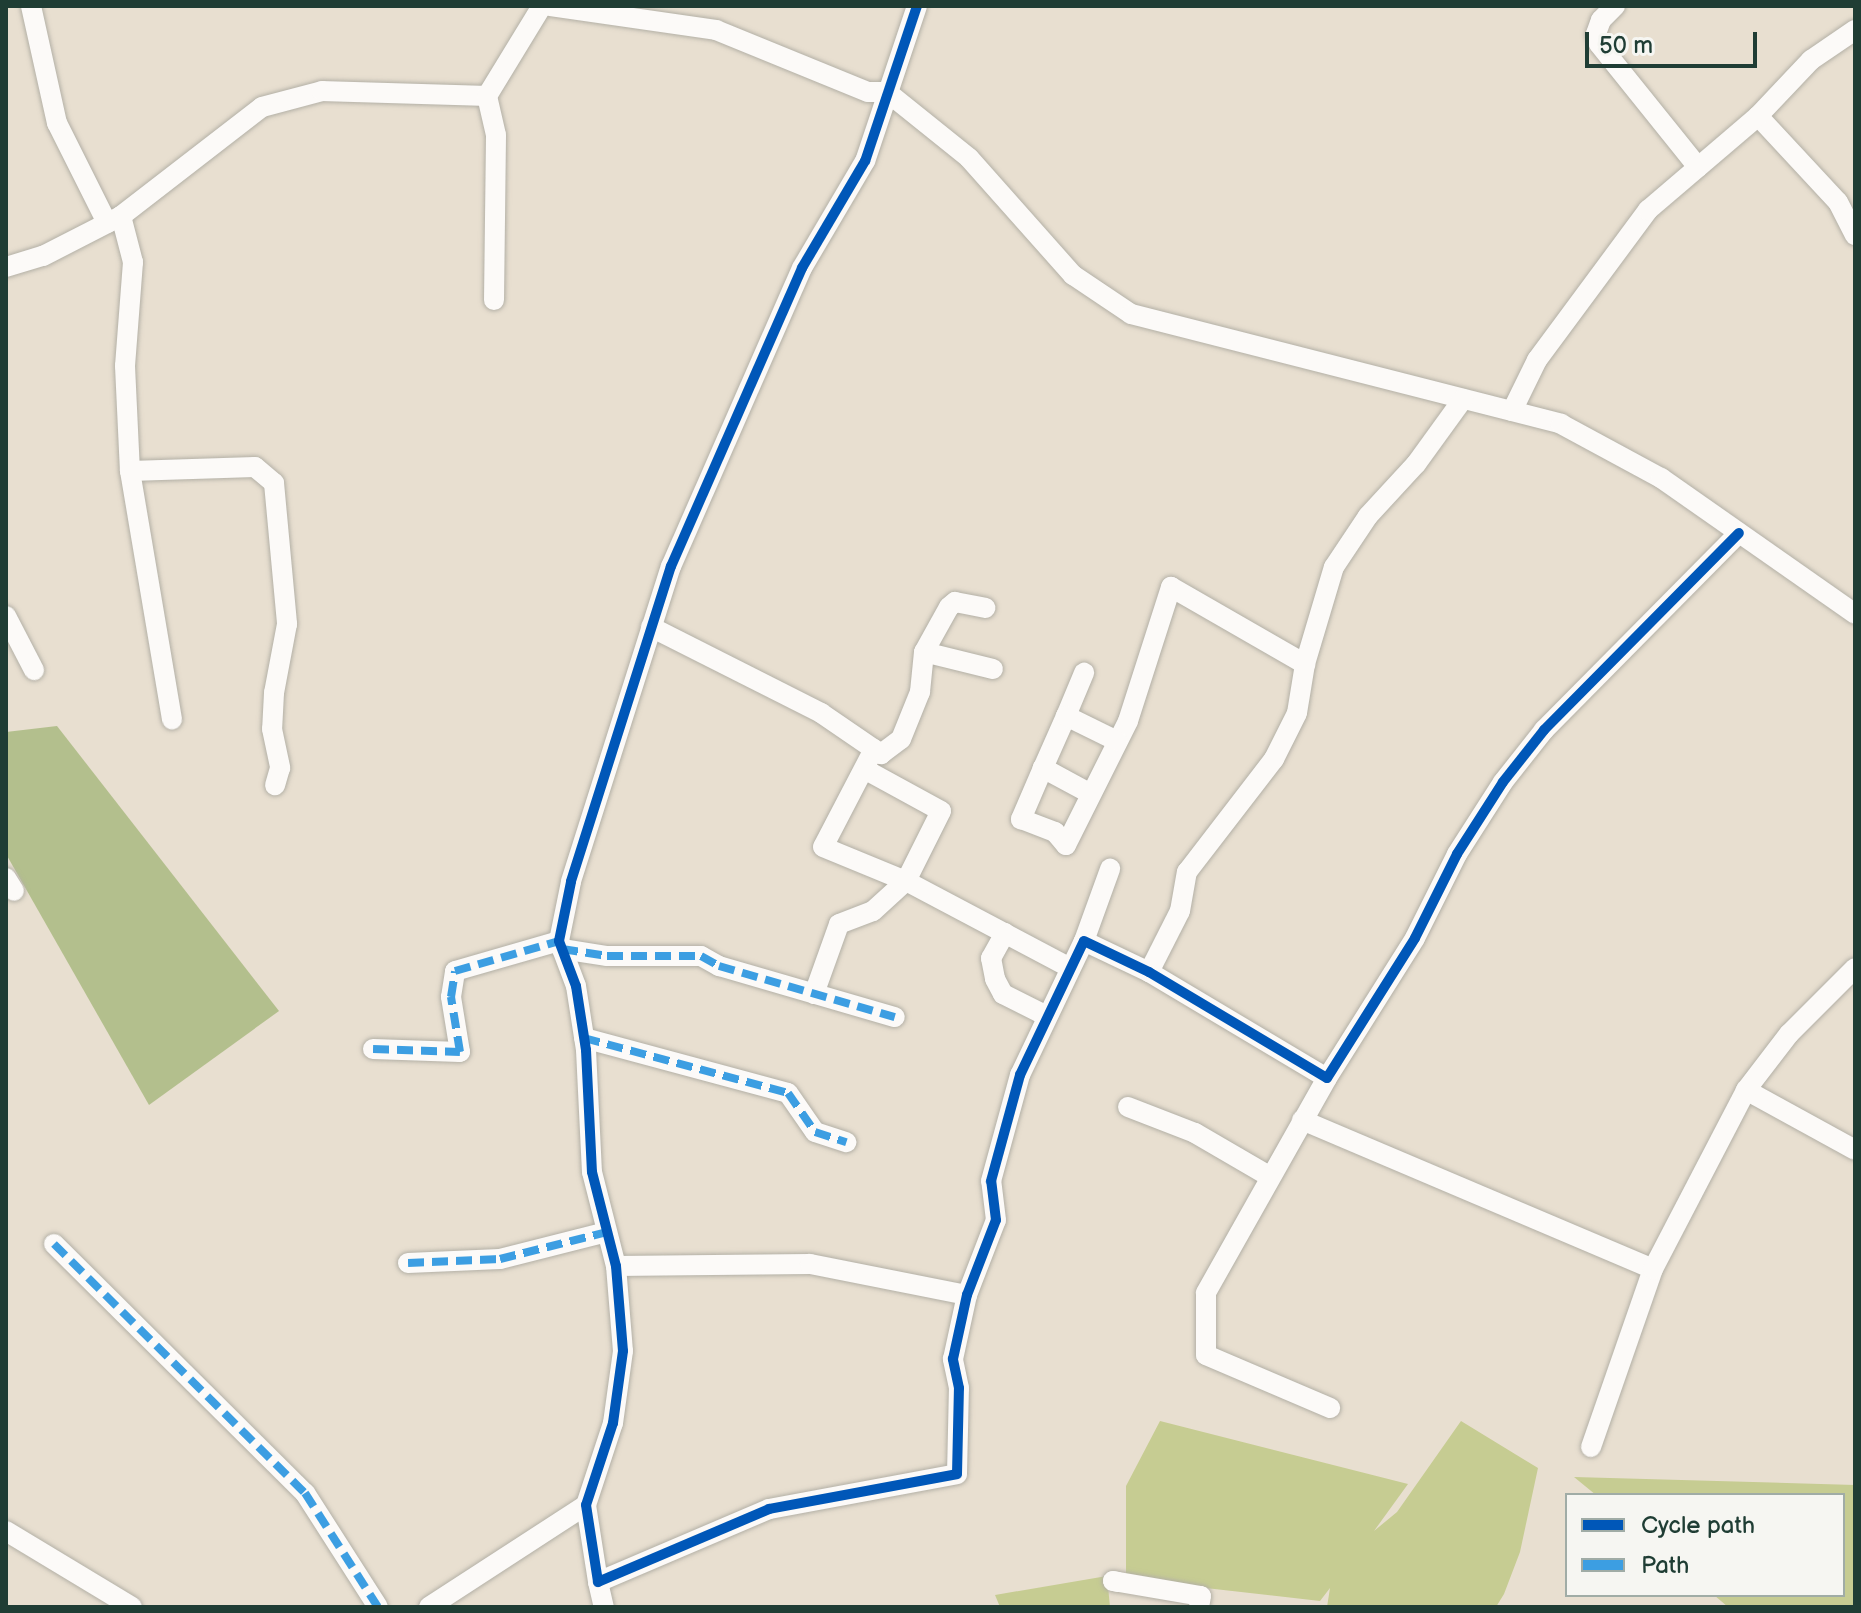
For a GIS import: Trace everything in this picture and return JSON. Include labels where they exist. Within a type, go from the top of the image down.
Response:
[{"type":"street","points":[[31,6],[57,123],[114,219],[133,262],[125,366],[130,471],[172,719]]},
{"type":"street","points":[[494,300],[496,135],[487,96],[542,6]]},
{"type":"street","points":[[550,6],[622,10],[716,30],[868,92],[887,92],[969,158],[1073,275],[1131,314],[1561,424],[1614,448],[1855,614]]},
{"type":"street","points":[[604,1607],[586,1505],[613,1423],[623,1351],[616,1266],[592,1172],[584,1038],[576,986],[561,945],[571,882],[671,566],[787,299],[865,161],[917,6]]},
{"type":"street","points":[[1615,6],[1601,20],[1599,44],[1698,167]]},
{"type":"street","points":[[1512,411],[1537,360],[1648,210],[1758,116],[1811,60],[1855,30]]},
{"type":"street","points":[[6,267],[43,256],[114,219],[262,107],[294,97],[392,89],[487,96]]},
{"type":"street","points":[[1758,116],[1846,196],[1855,235]]},
{"type":"street","points":[[1149,972],[1180,911],[1187,872],[1274,759],[1297,713],[1305,664],[1334,567],[1368,516],[1416,464],[1463,399]]},
{"type":"street","points":[[130,471],[255,467],[274,483],[287,624],[274,693],[272,729],[280,768],[275,785]]},
{"type":"street","points":[[1330,1408],[1206,1355],[1206,1293],[1269,1176],[1415,938],[1457,854],[1503,782],[1544,730],[1739,533]]},
{"type":"street","points":[[1084,673],[1021,819],[1055,832],[1066,845],[1117,741],[1171,587],[1305,664]]},
{"type":"street","points":[[651,627],[808,706],[881,754],[901,739],[920,692],[924,652],[955,602],[985,608]]},
{"type":"street","points":[[6,616],[34,670]]},
{"type":"street","points":[[924,652],[993,669]]},
{"type":"street","points":[[1066,716],[1117,741]]},
{"type":"street","points":[[874,749],[866,770],[823,847],[906,881],[1070,968]]},
{"type":"street","points":[[1043,768],[1091,794]]},
{"type":"street","points":[[814,994],[839,924],[873,911],[906,881],[941,811],[866,770]]},
{"type":"street","points":[[598,1582],[769,1509],[957,1474],[959,1388],[953,1359],[967,1295],[996,1220],[991,1181],[1020,1075],[1084,941],[1110,869]]},
{"type":"street","points":[[1005,933],[991,958],[995,979],[1003,994],[1047,1016]]},
{"type":"street","points":[[1084,941],[1149,972],[1327,1078]]},
{"type":"street","points":[[373,1049],[460,1052],[451,997],[455,971],[561,945],[607,956],[701,956],[895,1017]]},
{"type":"street","points":[[1591,1447],[1653,1269],[1746,1090],[1789,1034],[1855,968]]},
{"type":"street","points":[[584,1038],[788,1093],[815,1132],[846,1142]]},
{"type":"street","points":[[1746,1090],[1855,1150]]},
{"type":"street","points":[[1128,1107],[1195,1133],[1269,1176]]},
{"type":"street","points":[[1302,1120],[1653,1269]]},
{"type":"street","points":[[408,1263],[500,1259],[607,1232]]},
{"type":"street","points":[[54,1244],[305,1493],[378,1607]]},
{"type":"street","points":[[616,1266],[810,1264],[967,1295]]},
{"type":"street","points":[[429,1607],[586,1505]]},
{"type":"street","points":[[6,1531],[132,1607]]},
{"type":"street","points":[[1118,1582],[1113,1581],[1201,1596],[1199,1607]]},
{"type":"green space","points":[[57,726],[279,1011],[149,1105],[6,854],[6,732]]},
{"type":"green space","points":[[1160,1421],[1408,1484],[1374,1531],[1397,1512],[1461,1421],[1538,1468],[1520,1552],[1504,1594],[1496,1607],[1327,1607],[1330,1588],[1320,1601],[1126,1579],[1126,1486]]},
{"type":"green space","points":[[1574,1477],[1855,1485],[1855,1607],[1728,1607],[1716,1597],[1845,1597],[1845,1493],[1594,1493]]},
{"type":"green space","points":[[1107,1576],[1110,1607],[1000,1607],[995,1595]]},
{"type":"marked path","points":[[373,1049],[460,1052],[451,997],[455,971],[559,941]]},
{"type":"marked path","points":[[562,949],[607,956],[701,956],[719,966],[895,1017]]},
{"type":"marked path","points":[[584,1038],[788,1093],[815,1132],[846,1142]]},
{"type":"marked path","points":[[408,1263],[500,1259],[607,1232]]},
{"type":"marked path","points":[[54,1244],[305,1493],[378,1607]]},
{"type":"cycle path","points":[[917,6],[865,161],[802,268],[671,566],[571,882],[559,941],[576,986],[586,1050],[592,1172],[616,1266],[623,1351],[613,1423],[586,1505],[598,1582],[769,1509],[957,1474],[959,1388],[953,1359],[967,1295],[996,1220],[991,1181],[1020,1075],[1084,941],[1149,972],[1327,1078],[1415,938],[1457,854],[1503,782],[1544,730],[1739,533]]}]
